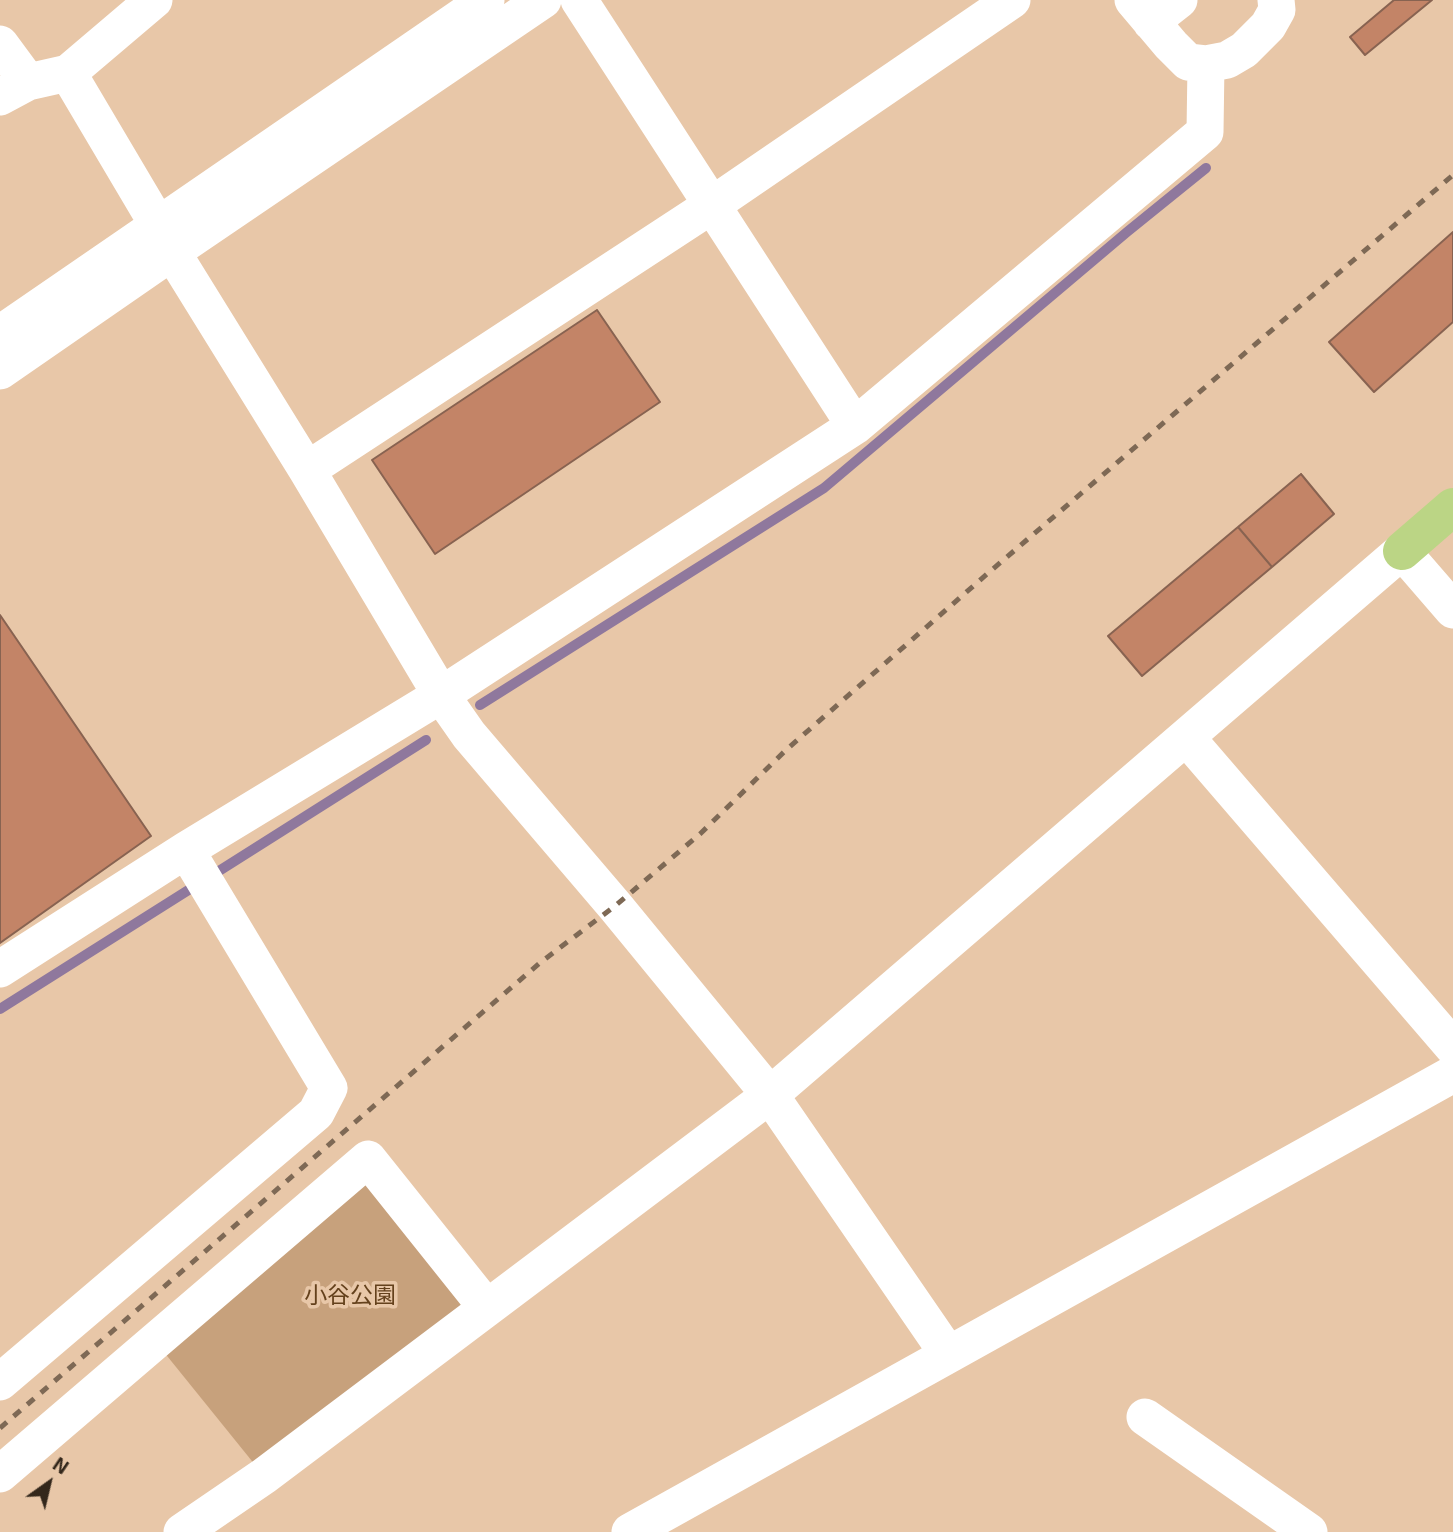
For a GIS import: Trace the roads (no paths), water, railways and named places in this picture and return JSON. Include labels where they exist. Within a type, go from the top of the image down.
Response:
[{"type":"main road","points":[[1402,551],[1453,508]]},
{"type":"street","points":[[0,44],[14,90],[68,73],[154,0]]},
{"type":"street","points":[[0,371],[165,238],[486,0]]},
{"type":"street","points":[[0,334],[165,238],[543,0]]},
{"type":"street","points":[[579,0],[855,426]]},
{"type":"street","points":[[307,470],[712,205],[1012,0]]},
{"type":"street","points":[[1179,0],[1142,11],[1188,62],[1206,64],[1227,60],[1244,50],[1268,26],[1280,3]]},
{"type":"street","points":[[0,969],[198,870],[440,695],[855,426],[1205,131],[1206,64]]},
{"type":"street","points":[[68,73],[440,695],[469,735],[615,906],[770,1095],[948,1354]]},
{"type":"street","points":[[182,1532],[264,1476],[770,1095],[1402,551],[1453,610]]},
{"type":"street","points":[[1186,737],[1453,1047]]},
{"type":"street","points":[[0,1382],[316,1113],[329,1088],[198,870]]},
{"type":"street","points":[[630,1532],[1453,1074]]},
{"type":"street","points":[[0,1474],[368,1159],[486,1308]]},
{"type":"street","points":[[1145,1417],[1309,1532]]},
{"type":"waterway","points":[[480,705],[824,488],[1206,168]]},
{"type":"waterway","points":[[211,876],[426,740]]},
{"type":"waterway","points":[[0,1009],[198,884]]},
{"type":"railway","points":[[0,1428],[541,962],[615,906],[700,834],[786,750],[987,574],[1453,175]]},
{"type":"park label","name":"小谷公園","points":[[350,1295]]}]
